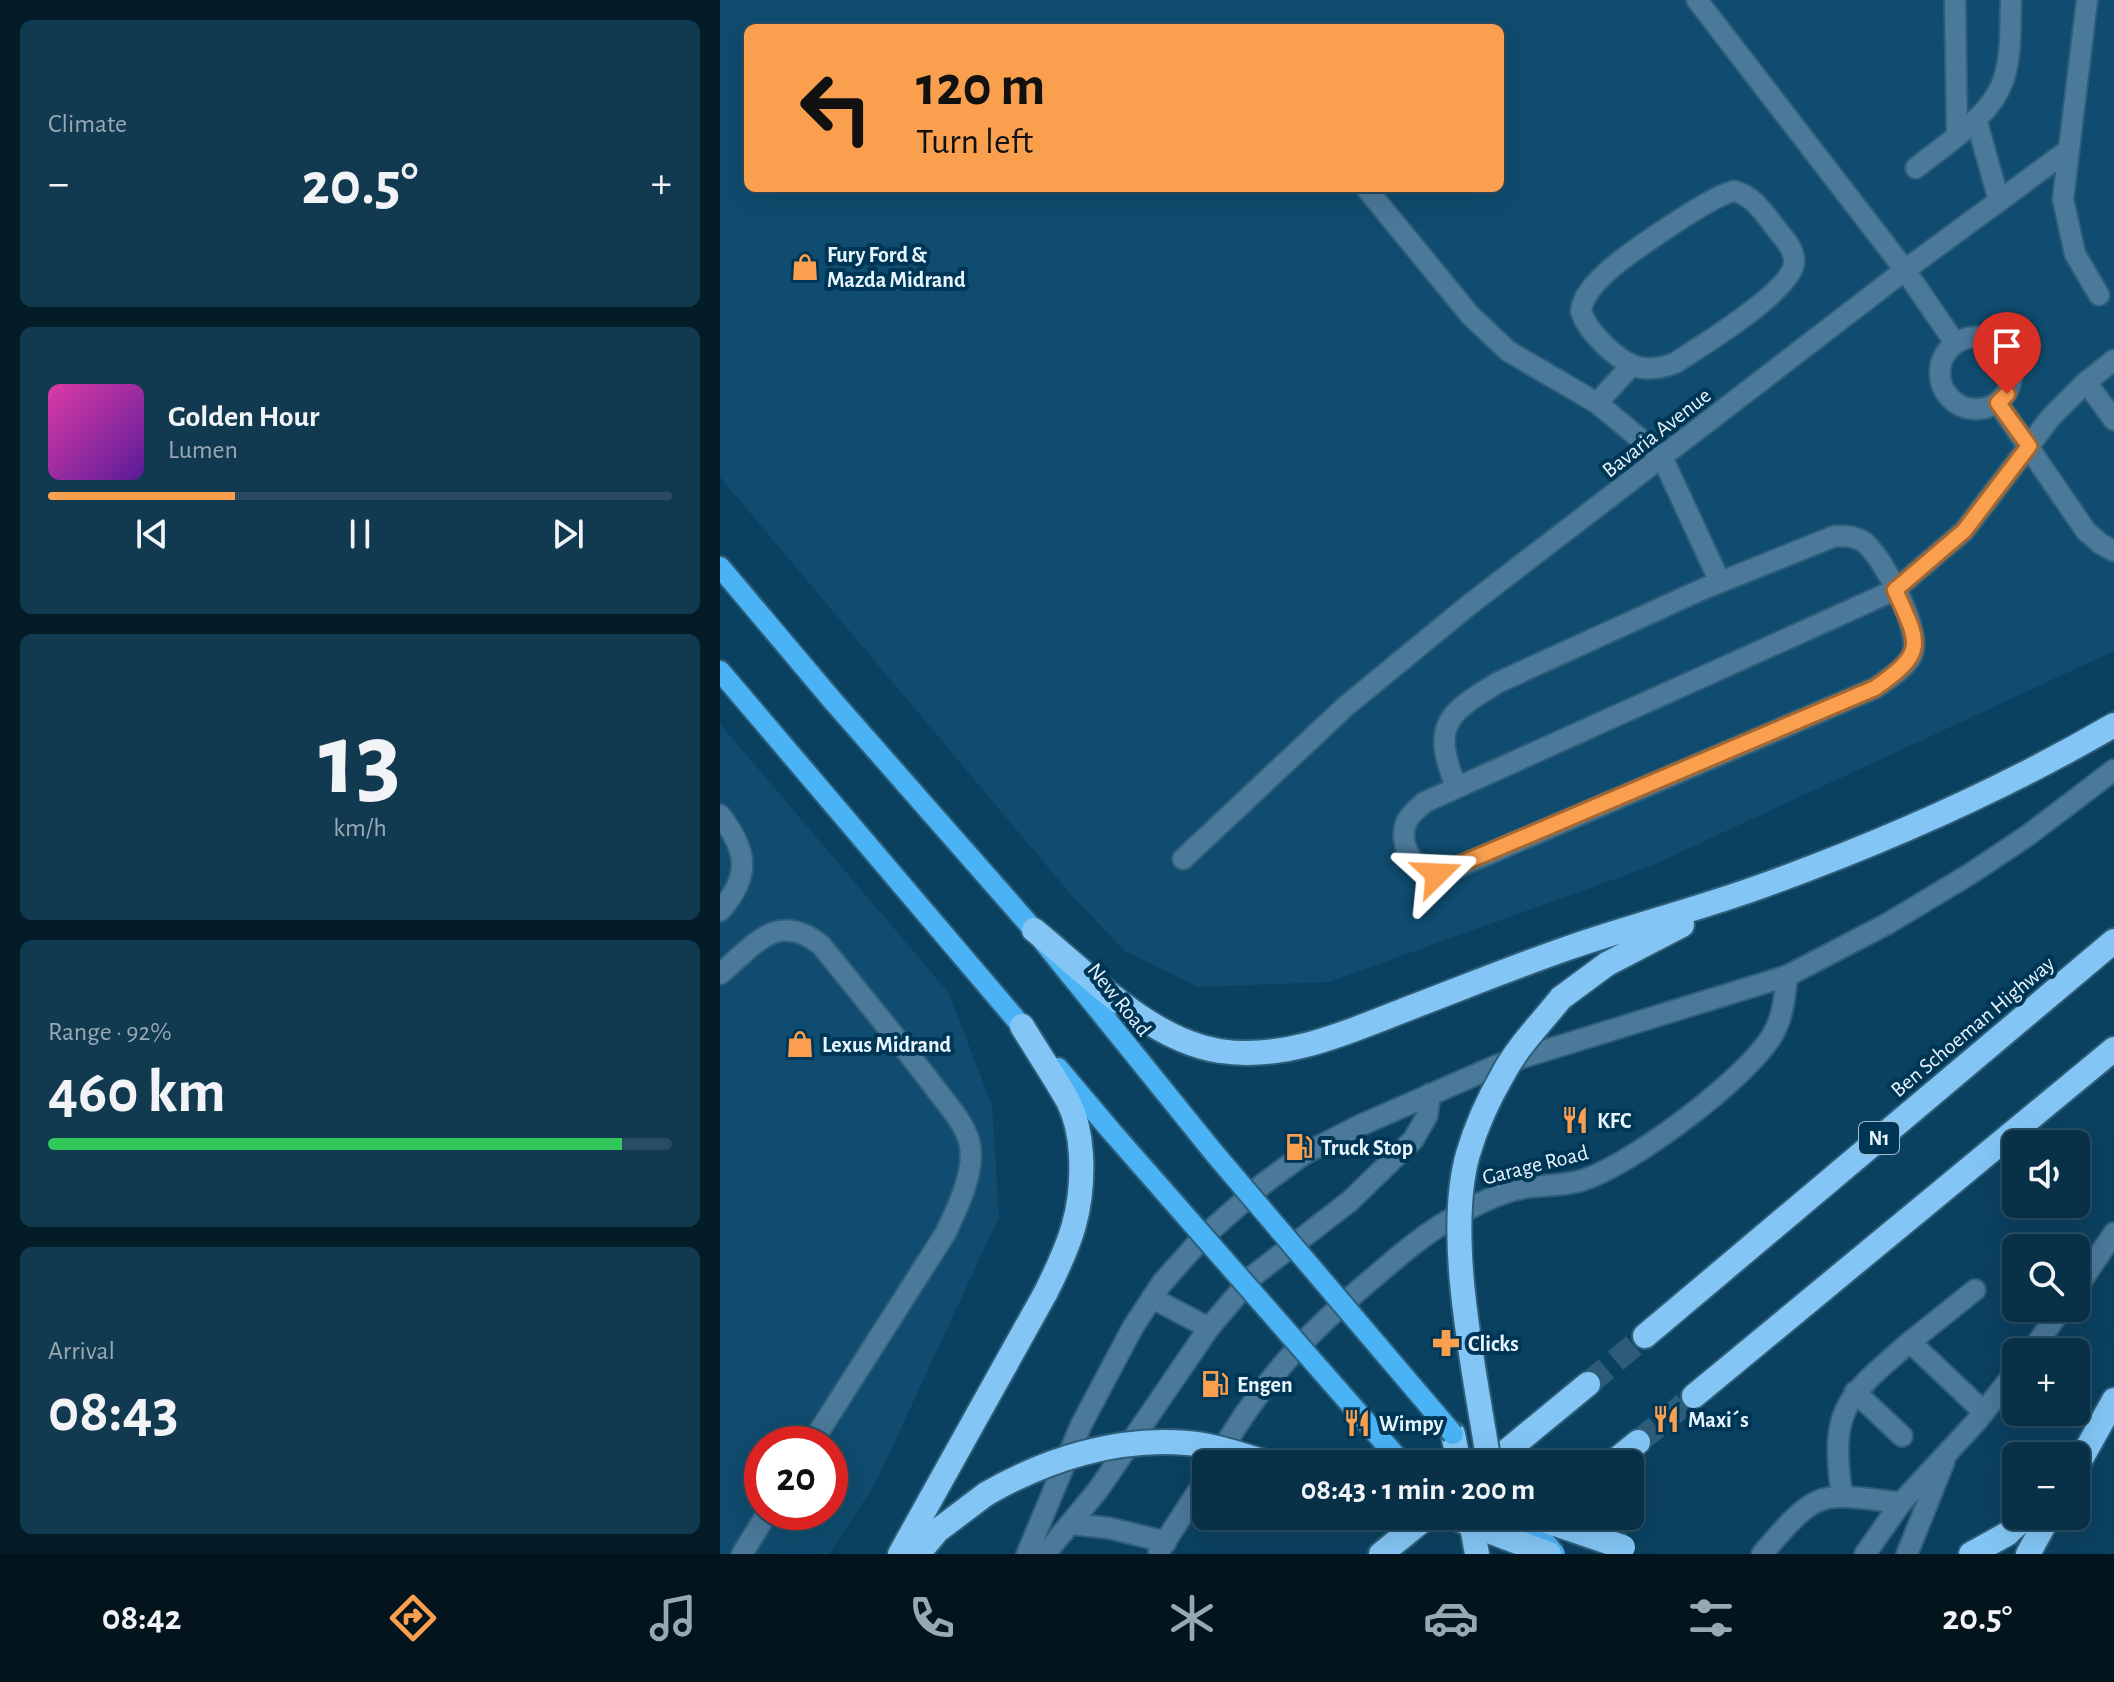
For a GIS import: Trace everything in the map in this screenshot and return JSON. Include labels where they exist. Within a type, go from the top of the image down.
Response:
[{"type":"highway","points":[[1034,930],[1138,1015],[1165,1032],[1220,1051],[1287,1049],[1333,1037],[1572,947],[1758,888],[1847,854],[1946,813],[2062,755],[2114,725]]},
{"type":"highway","points":[[1488,1450],[1466,1305],[1460,1240],[1461,1197],[1468,1156],[1485,1108],[1519,1049],[1561,998],[1607,964],[1758,888]]},
{"type":"highway","name":"Ben Schoeman Highway","points":[[1645,1336],[2114,941]]},
{"type":"highway","points":[[900,1554],[1046,1292],[1067,1249],[1078,1217],[1083,1185],[1078,1128],[1068,1102],[1022,1026]]},
{"type":"highway","points":[[1694,1396],[2114,1049]]},
{"type":"highway","points":[[1507,1450],[1588,1384]]},
{"type":"highway","points":[[2088,1442],[2114,1400]]},
{"type":"highway","points":[[1453,1434],[1456,1450]]},
{"type":"highway","points":[[1628,1450],[1638,1442]]},
{"type":"highway","points":[[918,1554],[937,1531],[986,1494],[1013,1478],[1081,1452],[1117,1446],[1187,1443],[1225,1450]]},
{"type":"highway","points":[[1381,1554],[1411,1530]]},
{"type":"highway","points":[[1505,1540],[1523,1530]]},
{"type":"highway","points":[[1572,1530],[1641,1554]]},
{"type":"highway","points":[[1971,1554],[2011,1530]]},
{"type":"highway","points":[[2028,1554],[2041,1530]]},
{"type":"highway","points":[[1475,1540],[1505,1540],[1549,1554]]},
{"type":"main road","name":"New Road","points":[[720,567],[1034,930],[1215,1154],[1467,1450]]},
{"type":"main road","points":[[720,671],[1112,1132],[1393,1450]]},
{"type":"main road","points":[[1535,1530],[1555,1554]]},
{"type":"street","points":[[1697,0],[1905,270],[1955,343]]},
{"type":"street","points":[[1955,0],[1957,134]]},
{"type":"street","points":[[1916,168],[1976,119],[1997,95],[2004,78],[2010,38],[2011,0]]},
{"type":"street","points":[[2087,0],[2063,199],[2075,254],[2099,295]]},
{"type":"street","points":[[1976,119],[1999,201]]},
{"type":"street","name":"Bavaria Avenue","points":[[1183,859],[1257,786],[1346,706],[1469,605],[1905,270],[2067,151]]},
{"type":"street","points":[[1369,192],[1470,315],[1508,351],[1597,403],[1662,457],[1720,582]]},
{"type":"street","points":[[1725,192],[1741,193],[1763,213],[1790,247],[1795,260],[1792,271],[1772,294],[1675,363],[1660,369],[1632,365],[1589,331],[1581,311],[1586,295],[1609,270],[1706,203],[1725,192]]},
{"type":"street","points":[[1967,337],[1992,339],[2010,357],[2012,382],[2007,394],[1998,403],[1974,409],[1962,406],[1943,389],[1941,363],[1955,343],[1967,337]]},
{"type":"street","points":[[1456,786],[1445,759],[1444,734],[1448,723],[1468,701],[1499,682],[1720,582],[1835,536],[1861,540],[1876,554],[1895,590],[1914,632],[1915,645],[1907,662],[1875,688],[1451,870],[1430,873],[1414,862],[1406,848],[1403,834],[1407,822],[1425,802],[1895,590],[1964,531],[2051,417],[2086,382],[2114,360]]},
{"type":"street","points":[[1597,403],[1632,365]]},
{"type":"street","points":[[2086,382],[2114,420]]},
{"type":"street","points":[[1998,403],[2086,531],[2114,551]]},
{"type":"street","points":[[1027,1554],[1081,1425],[1133,1327],[1162,1283],[1202,1238],[1263,1184],[1304,1154],[1430,1094],[1512,1060],[1787,976],[1887,924],[1970,874],[2027,836],[2114,770]]},
{"type":"street","points":[[720,815],[743,857],[742,879],[732,898],[720,911]]},
{"type":"street","points":[[720,974],[766,935],[796,929],[808,935],[821,945],[898,1039],[955,1116],[969,1141],[969,1168],[961,1201],[945,1234],[822,1426]]},
{"type":"street","name":"Garage Road","points":[[1222,1450],[1258,1392],[1310,1333],[1411,1246],[1481,1202],[1520,1189],[1581,1181],[1610,1169],[1640,1153],[1717,1092],[1751,1062],[1773,1034],[1784,1005],[1787,976]]},
{"type":"street","points":[[1045,1554],[1098,1490],[1209,1328],[1253,1276],[1350,1201],[1413,1140],[1427,1116],[1430,1094]]},
{"type":"street","points":[[2090,1268],[2114,1233]]},
{"type":"street","points":[[1842,1495],[1836,1442],[1839,1427],[1855,1392],[1910,1342],[1975,1290]]},
{"type":"street","points":[[1152,1298],[1209,1328]]},
{"type":"street","points":[[1910,1342],[1984,1412]]},
{"type":"street","points":[[1865,1554],[1901,1503],[2002,1389]]},
{"type":"street","points":[[1855,1392],[1902,1436]]},
{"type":"street","points":[[1907,1554],[1951,1447]]},
{"type":"street","points":[[1762,1554],[1794,1516],[1824,1497],[1842,1495],[1901,1503]]},
{"type":"street","points":[[1070,1524],[1109,1528],[1162,1548],[1192,1501]]},
{"type":"street","points":[[742,1554],[757,1530]]},
{"type":"shaded area","points":[[720,0],[2114,0],[2114,651],[1651,866],[1329,982],[1198,987],[1125,951],[1073,897],[720,477]]},
{"type":"shaded area","points":[[720,724],[948,992],[992,1105],[999,1217],[875,1484],[848,1525],[848,1426],[744,1426],[744,1530],[845,1530],[829,1554],[720,1554]]},
{"type":"tunnel","points":[[1588,1384],[1645,1336]]},
{"type":"tunnel","points":[[1638,1442],[1694,1396]]},
{"type":"place","name":"Fury Ford & Mazda Midrand","points":[[805,267]]},
{"type":"place","name":"Lexus Midrand","points":[[800,1044]]},
{"type":"place","name":"KFC","points":[[1575,1120]]},
{"type":"place","name":"Truck Stop","points":[[1299,1147]]},
{"type":"place","name":"Clicks","points":[[1446,1343]]},
{"type":"place","name":"Engen","points":[[1215,1384]]},
{"type":"place","name":"Maxi´s","points":[[1666,1419]]},
{"type":"place","name":"Wimpy","points":[[1357,1423]]},
{"type":"route","points":[[1437,874],[1875,688],[1895,673],[1913,654],[1915,645],[1914,632],[1895,590],[1964,531],[2029,446],[1998,403],[2007,394]]}]
